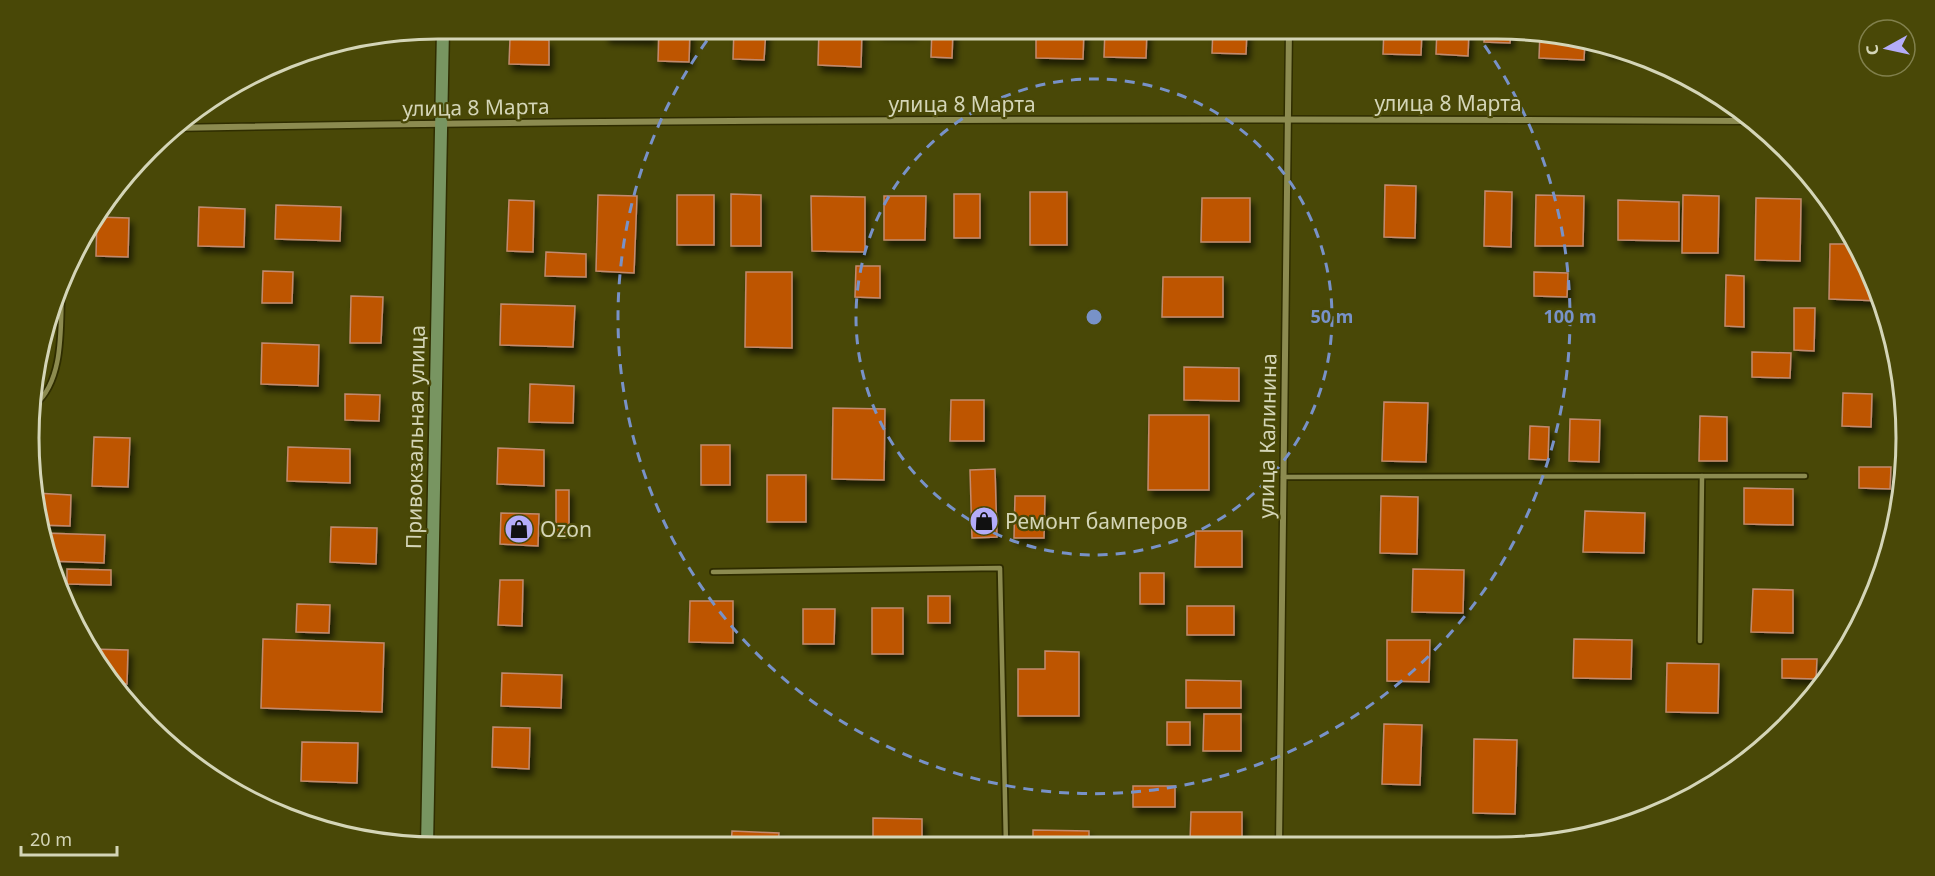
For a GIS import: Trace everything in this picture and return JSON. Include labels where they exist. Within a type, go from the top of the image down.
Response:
[{"type":"street","name":"Привокзальная улица","points":[[427,837],[443,39]]},
{"type":"street","name":"улица Калинина","points":[[1279,837],[1289,39]]},
{"type":"street","name":"улица 8 Марта","points":[[187,128],[441,123],[1287,118],[1740,121]]},
{"type":"lane","points":[[41,398],[58,367],[61,307]]},
{"type":"lane","points":[[1700,642],[1702,476]]},
{"type":"lane","points":[[1283,477],[1805,476]]},
{"type":"lane","points":[[713,572],[1000,568],[1006,837]]},
{"type":"building","points":[[510,39],[549,40],[549,65],[509,64]]},
{"type":"building","points":[[659,39],[690,39],[689,62],[658,61]]},
{"type":"building","points":[[734,39],[765,39],[764,60],[733,59]]},
{"type":"building","points":[[819,39],[862,39],[861,67],[818,65]]},
{"type":"building","points":[[932,39],[953,39],[952,58],[931,57]]},
{"type":"building","points":[[1036,39],[1084,39],[1083,59],[1036,58]]},
{"type":"building","points":[[1105,39],[1147,39],[1146,58],[1104,57]]},
{"type":"building","points":[[1213,39],[1247,39],[1246,54],[1212,53]]},
{"type":"building","points":[[1384,39],[1422,39],[1421,55],[1383,54]]},
{"type":"building","points":[[1437,39],[1469,39],[1468,56],[1436,54]]},
{"type":"building","points":[[1484,39],[1510,40],[1510,43],[1484,42]]},
{"type":"building","points":[[1540,41],[1585,49],[1584,60],[1539,58]]},
{"type":"building","points":[[1385,185],[1416,186],[1415,238],[1384,237]]},
{"type":"building","points":[[1485,191],[1512,192],[1511,247],[1484,246]]},
{"type":"building","points":[[1030,192],[1067,192],[1067,245],[1030,245]]},
{"type":"building","points":[[731,194],[761,195],[761,246],[731,246]]},
{"type":"building","points":[[954,194],[980,194],[980,238],[954,238]]},
{"type":"building","points":[[598,195],[637,196],[634,273],[596,271]]},
{"type":"building","points":[[677,195],[714,195],[714,245],[677,245]]},
{"type":"building","points":[[1536,195],[1584,196],[1583,246],[1535,246]]},
{"type":"building","points":[[1683,195],[1719,196],[1718,253],[1682,253]]},
{"type":"building","points":[[811,196],[865,197],[865,252],[812,251]]},
{"type":"building","points":[[884,196],[926,196],[925,240],[884,240]]},
{"type":"building","points":[[1202,198],[1250,198],[1250,242],[1201,242]]},
{"type":"building","points":[[1756,198],[1801,199],[1800,261],[1755,260]]},
{"type":"building","points":[[509,200],[534,201],[533,252],[507,251]]},
{"type":"building","points":[[1618,200],[1679,202],[1679,241],[1618,240]]},
{"type":"building","points":[[276,205],[341,207],[340,241],[275,239]]},
{"type":"building","points":[[199,207],[245,209],[244,247],[198,246]]},
{"type":"building","points":[[105,217],[129,218],[128,257],[96,256],[97,231]]},
{"type":"building","points":[[1830,244],[1846,244],[1872,301],[1829,299]]},
{"type":"building","points":[[546,252],[586,254],[586,277],[545,276]]},
{"type":"building","points":[[856,266],[880,266],[880,298],[855,297]]},
{"type":"building","points":[[263,271],[293,272],[292,303],[262,303]]},
{"type":"building","points":[[746,272],[792,272],[792,348],[745,347]]},
{"type":"building","points":[[1534,272],[1568,273],[1567,297],[1534,296]]},
{"type":"building","points":[[1726,275],[1744,276],[1744,327],[1725,326]]},
{"type":"building","points":[[1163,277],[1223,277],[1223,317],[1162,317]]},
{"type":"building","points":[[351,296],[383,297],[381,343],[350,343]]},
{"type":"building","points":[[501,304],[575,306],[573,347],[500,345]]},
{"type":"building","points":[[1794,308],[1815,308],[1814,351],[1794,350]]},
{"type":"building","points":[[262,343],[319,345],[318,386],[261,384]]},
{"type":"building","points":[[1752,352],[1791,353],[1790,378],[1752,377]]},
{"type":"building","points":[[1184,367],[1239,368],[1239,401],[1184,400]]},
{"type":"building","points":[[530,384],[574,386],[573,423],[529,422]]},
{"type":"building","points":[[1843,393],[1872,394],[1871,427],[1842,426]]},
{"type":"building","points":[[345,394],[380,395],[379,421],[345,420]]},
{"type":"building","points":[[951,400],[984,400],[984,441],[950,441]]},
{"type":"building","points":[[1384,402],[1428,403],[1426,462],[1382,461]]},
{"type":"building","points":[[833,408],[885,409],[884,480],[832,479]]},
{"type":"building","points":[[1149,415],[1209,415],[1209,490],[1148,490]]},
{"type":"building","points":[[1700,416],[1727,417],[1727,461],[1699,461]]},
{"type":"building","points":[[1570,419],[1600,420],[1599,462],[1569,461]]},
{"type":"building","points":[[1530,426],[1549,427],[1548,460],[1529,459]]},
{"type":"building","points":[[94,437],[130,438],[128,487],[92,486]]},
{"type":"building","points":[[701,445],[730,445],[730,485],[701,485]]},
{"type":"building","points":[[288,447],[350,449],[350,483],[287,481]]},
{"type":"building","points":[[498,448],[544,450],[544,486],[497,484]]},
{"type":"building","points":[[1859,467],[1891,467],[1890,489],[1859,488]]},
{"type":"building","points":[[995,469],[997,537],[972,538],[970,470]]},
{"type":"building","points":[[767,475],[806,475],[806,522],[767,522]]},
{"type":"building","points":[[1744,488],[1793,489],[1793,525],[1744,524]]},
{"type":"building","points":[[556,490],[569,490],[569,533],[556,533]]},
{"type":"building","points":[[43,493],[71,495],[70,526],[49,525]]},
{"type":"building","points":[[1015,496],[1045,496],[1044,538],[1014,538]]},
{"type":"building","points":[[1381,496],[1418,497],[1417,554],[1380,553]]},
{"type":"building","points":[[1585,511],[1645,513],[1644,553],[1583,552]]},
{"type":"building","points":[[501,513],[539,514],[538,546],[500,544]]},
{"type":"building","points":[[331,527],[377,528],[376,564],[330,562]]},
{"type":"building","points":[[1196,531],[1242,531],[1242,567],[1195,567]]},
{"type":"building","points":[[51,533],[105,535],[104,563],[59,561]]},
{"type":"building","points":[[67,569],[111,570],[111,585],[67,584]]},
{"type":"building","points":[[1413,569],[1464,570],[1463,613],[1412,612]]},
{"type":"building","points":[[1140,573],[1164,573],[1164,604],[1140,604]]},
{"type":"building","points":[[500,580],[523,580],[522,626],[498,625]]},
{"type":"building","points":[[1753,589],[1793,590],[1793,633],[1751,632]]},
{"type":"building","points":[[928,596],[950,596],[950,623],[928,623]]},
{"type":"building","points":[[690,601],[733,601],[733,643],[689,642]]},
{"type":"building","points":[[297,604],[330,605],[329,633],[296,632]]},
{"type":"building","points":[[1187,606],[1234,606],[1234,635],[1187,635]]},
{"type":"building","points":[[872,608],[903,608],[903,654],[872,654]]},
{"type":"building","points":[[803,609],[835,609],[834,644],[803,644]]},
{"type":"building","points":[[263,639],[384,643],[382,712],[261,708]]},
{"type":"building","points":[[1574,639],[1632,640],[1631,679],[1573,678]]},
{"type":"building","points":[[1387,640],[1430,640],[1429,682],[1387,681]]},
{"type":"building","points":[[99,649],[128,650],[127,684],[121,681]]},
{"type":"building","points":[[1045,651],[1079,652],[1079,716],[1018,716],[1018,669],[1045,669]]},
{"type":"building","points":[[1782,659],[1817,659],[1815,679],[1782,678]]},
{"type":"building","points":[[1667,663],[1719,664],[1718,713],[1666,712]]},
{"type":"building","points":[[502,673],[562,675],[561,708],[501,706]]},
{"type":"building","points":[[1186,680],[1241,681],[1241,708],[1186,708]]},
{"type":"building","points":[[1204,714],[1241,714],[1241,751],[1203,751]]},
{"type":"building","points":[[1167,722],[1190,722],[1190,745],[1167,745]]},
{"type":"building","points":[[1384,724],[1422,725],[1420,785],[1382,784]]},
{"type":"building","points":[[493,727],[530,728],[529,769],[492,767]]},
{"type":"building","points":[[1474,739],[1517,740],[1515,814],[1473,813]]},
{"type":"building","points":[[302,742],[358,743],[357,783],[301,781]]},
{"type":"building","points":[[1133,786],[1175,786],[1175,807],[1133,807]]},
{"type":"building","points":[[1191,812],[1242,812],[1242,837],[1190,837]]},
{"type":"building","points":[[873,818],[922,819],[922,837],[873,837]]},
{"type":"building","points":[[1033,830],[1089,831],[1089,837],[1033,837]]},
{"type":"building","points":[[732,831],[779,833],[779,837],[732,837]]},
{"type":"place","name":"Ремонт бамперов","points":[[984,521]]},
{"type":"place","name":"Ozon","points":[[519,529]]}]
